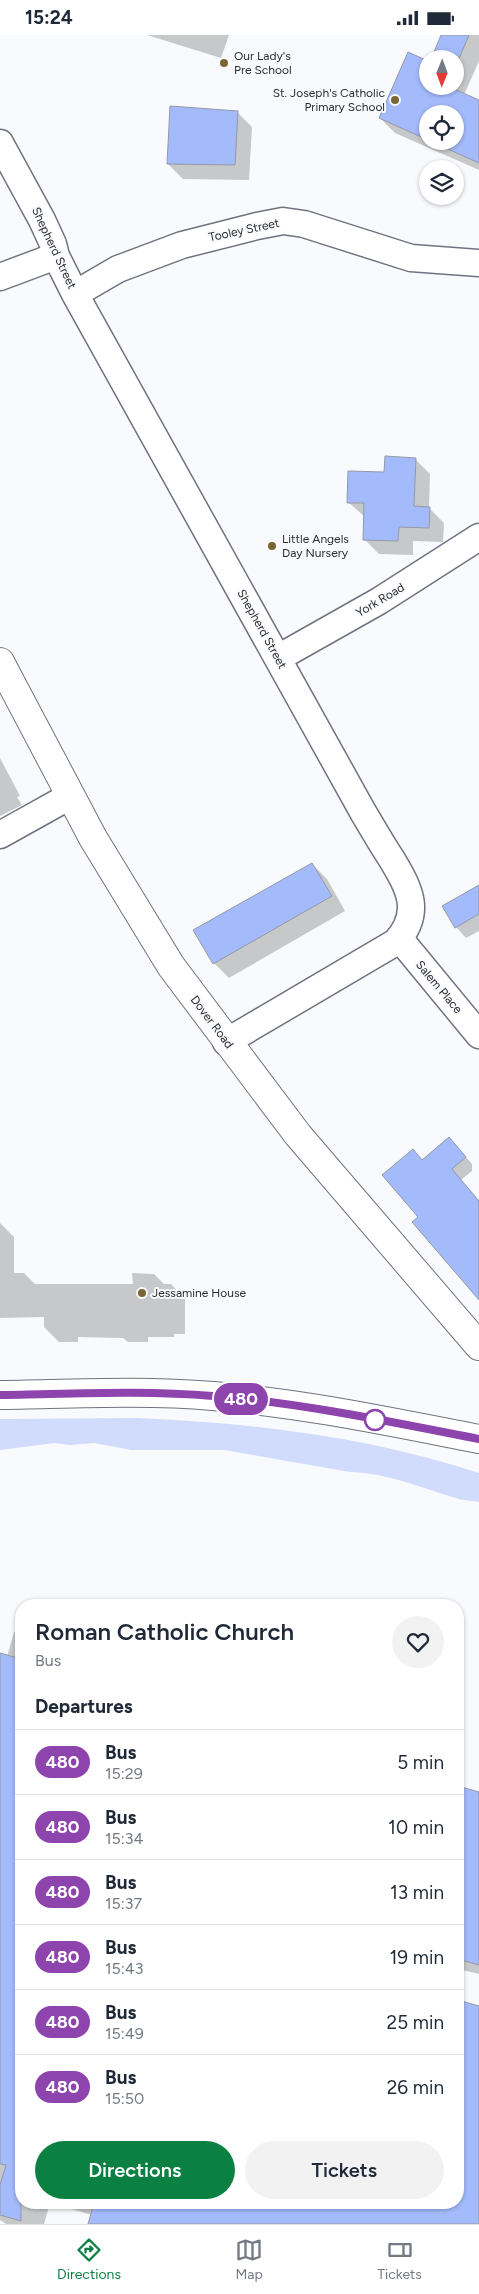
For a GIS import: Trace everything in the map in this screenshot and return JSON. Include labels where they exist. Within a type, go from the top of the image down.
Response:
[{"type":"street","name":"Shepherd Street","points":[[0,143],[51,237],[56,256],[75,294],[409,890],[411,913],[399,938],[389,947],[226,1042]]},
{"type":"street","name":"Tooley Street","points":[[75,294],[118,269],[182,245],[247,228],[283,221],[304,224],[411,258],[479,263]]},
{"type":"street","points":[[0,277],[56,256]]},
{"type":"street","name":"York Road","points":[[278,658],[379,601],[479,537]]},
{"type":"street","name":"Dover Road","points":[[0,662],[70,796],[143,923],[171,966],[226,1042],[344,1190],[479,1346]]},
{"type":"street","points":[[0,835],[70,796]]},
{"type":"street","name":"Salem Place","points":[[399,938],[479,1035]]},
{"type":"street","points":[[0,1395],[141,1393],[214,1396],[315,1409],[479,1439]]},
{"type":"shaded area","points":[[137,1418],[267,1428],[353,1441],[395,1450],[479,1473],[479,1502],[459,1499],[378,1475],[350,1472],[224,1450],[131,1450],[94,1443],[70,1445],[54,1443],[0,1450],[0,1419]]},
{"type":"building","points":[[441,35],[469,35],[463,50],[435,50]]},
{"type":"building","points":[[408,52],[419,57],[419,95],[464,95],[464,93],[479,100],[479,163],[450,150],[464,150],[464,105],[419,105],[419,136],[379,118]]},
{"type":"building","points":[[170,106],[238,111],[235,165],[167,164]]},
{"type":"building","points":[[385,456],[416,458],[414,506],[430,507],[429,528],[399,527],[398,541],[363,540],[364,503],[347,503],[348,471],[384,472]]},
{"type":"building","points":[[312,863],[332,896],[213,964],[193,930]]},
{"type":"building","points":[[479,885],[479,914],[455,928],[442,906]]},
{"type":"building","points":[[449,1137],[466,1157],[452,1169],[479,1201],[479,1300],[412,1222],[418,1217],[382,1175],[413,1149],[422,1160]]},
{"type":"building","points":[[0,1653],[15,1657],[15,2209],[21,2209],[21,2221],[0,2215],[0,2185],[6,2165],[0,2164]]},
{"type":"building","points":[[464,1788],[479,1792],[479,1965],[464,1961]]},
{"type":"building","points":[[464,2002],[479,2006],[479,2224],[88,2224],[92,2209],[464,2209]]},
{"type":"bus line","name":"480","points":[[0,1395],[159,1393],[214,1396],[352,1415],[479,1439]]},
{"type":"place","name":"Our Lady's Pre School","points":[[224,63]]},
{"type":"place","name":"St. Joseph's Catholic Primary School","points":[[395,100]]},
{"type":"place","name":"Little Angels Day Nursery","points":[[272,546]]},
{"type":"place","name":"Jessamine House","points":[[142,1293]]}]
